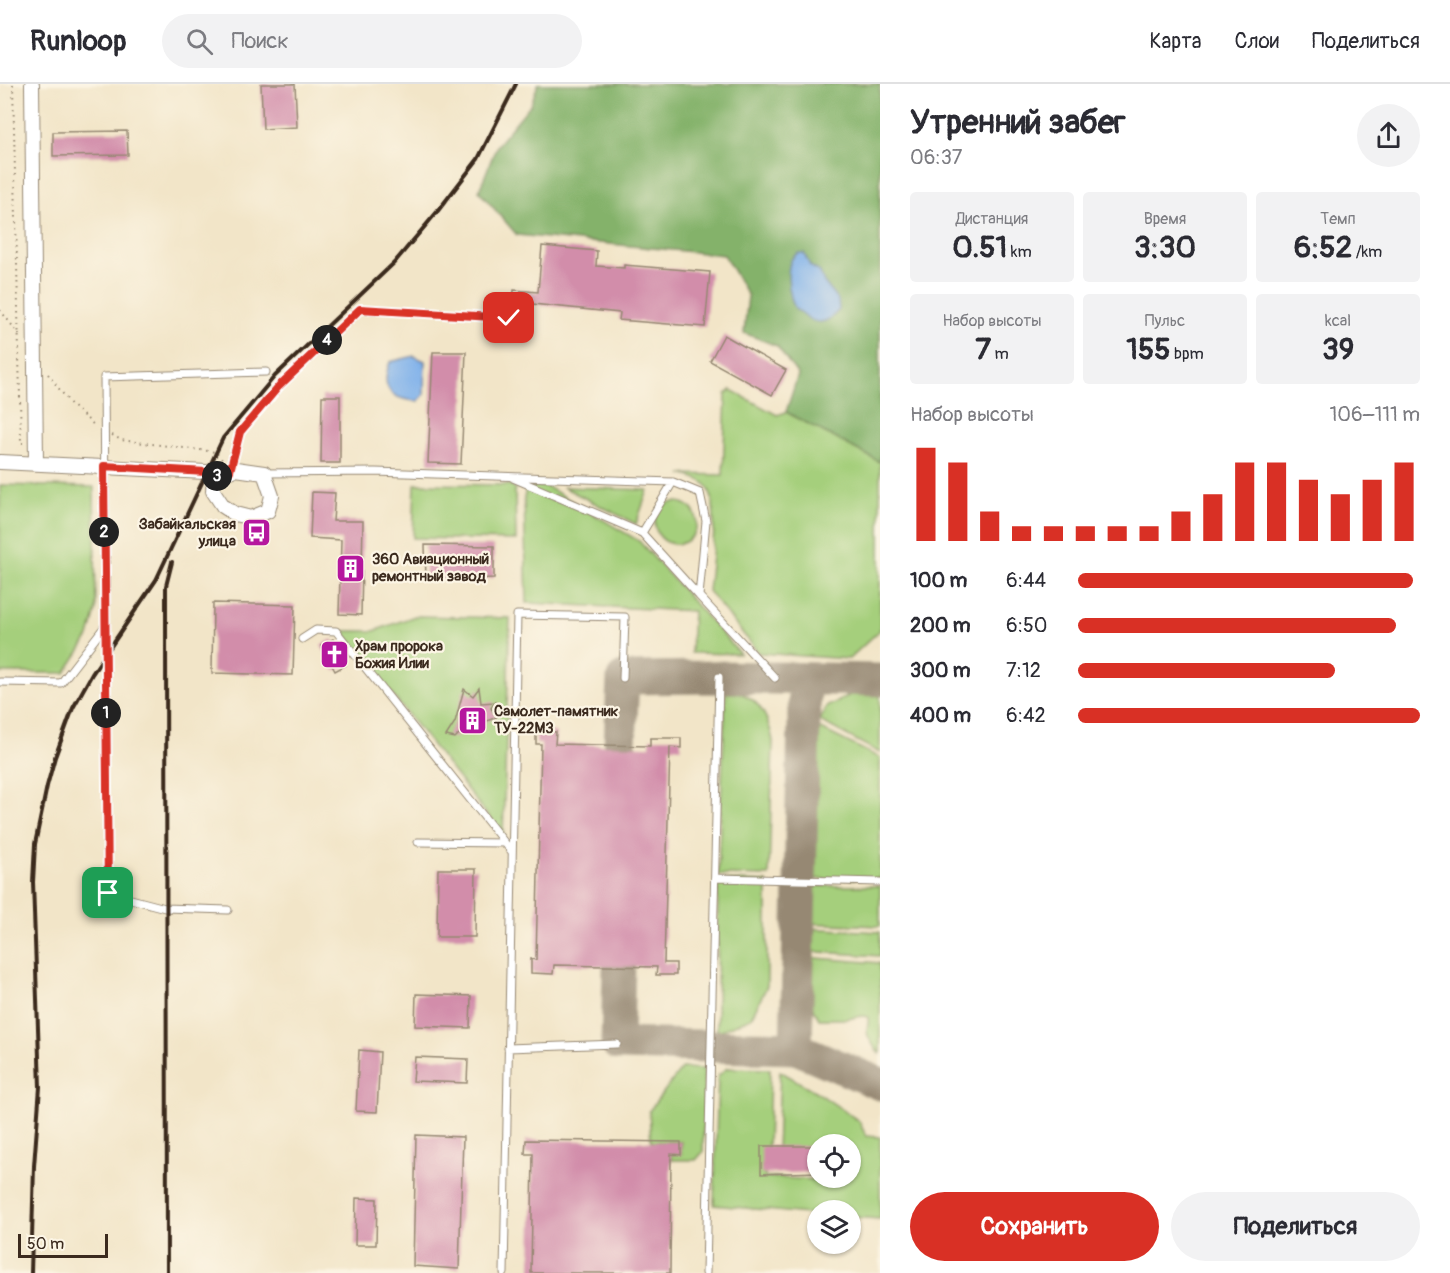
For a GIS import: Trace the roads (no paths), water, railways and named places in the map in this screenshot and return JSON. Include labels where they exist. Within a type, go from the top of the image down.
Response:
[{"type":"street","points":[[32,84],[36,462]]},
{"type":"street","points":[[0,462],[206,472],[214,477]]},
{"type":"street","points":[[236,469],[264,473],[272,496],[268,511],[251,518],[235,514],[223,506],[213,491],[214,477],[236,469]]},
{"type":"lane","points":[[230,471],[240,432],[279,386],[360,309],[509,318]]},
{"type":"lane","points":[[228,910],[165,909],[108,893],[104,377],[266,372]]},
{"type":"lane","points":[[264,473],[375,472],[673,482],[700,493],[706,521],[699,596]]},
{"type":"lane","points":[[508,476],[642,532],[775,678]]},
{"type":"lane","points":[[642,532],[673,482]]},
{"type":"lane","points":[[504,1273],[517,615],[625,617],[623,678]]},
{"type":"lane","points":[[0,682],[61,683],[105,627]]},
{"type":"lane","points":[[302,639],[316,630],[336,631],[512,852]]},
{"type":"lane","points":[[706,1273],[719,677]]},
{"type":"lane","points":[[418,842],[505,843]]},
{"type":"lane","points":[[715,878],[880,882]]},
{"type":"lane","points":[[508,1048],[617,1044]]},
{"type":"water","points":[[798,253],[804,253],[810,266],[820,272],[824,282],[838,300],[839,310],[825,321],[813,321],[796,310],[793,304],[788,271],[793,257]]},
{"type":"water","points":[[414,356],[425,361],[424,395],[418,401],[395,395],[387,386],[386,379],[390,362]]},
{"type":"railway","points":[[31,1273],[34,1166],[40,1087],[33,882],[35,844],[55,757],[73,708],[92,674],[156,580],[223,438],[275,376],[394,263],[437,212],[478,159],[516,84]]},
{"type":"railway","points":[[167,1273],[166,586],[172,562]]},
{"type":"place","name":"Забайкальская улица","points":[[257,533]]},
{"type":"place","name":"360 Авиационный ремонтный завод","points":[[351,568]]},
{"type":"place","name":"Храм пророка Божия Илии","points":[[334,655]]},
{"type":"place","name":"Самолет-памятник ТУ-22М3","points":[[473,720]]}]
